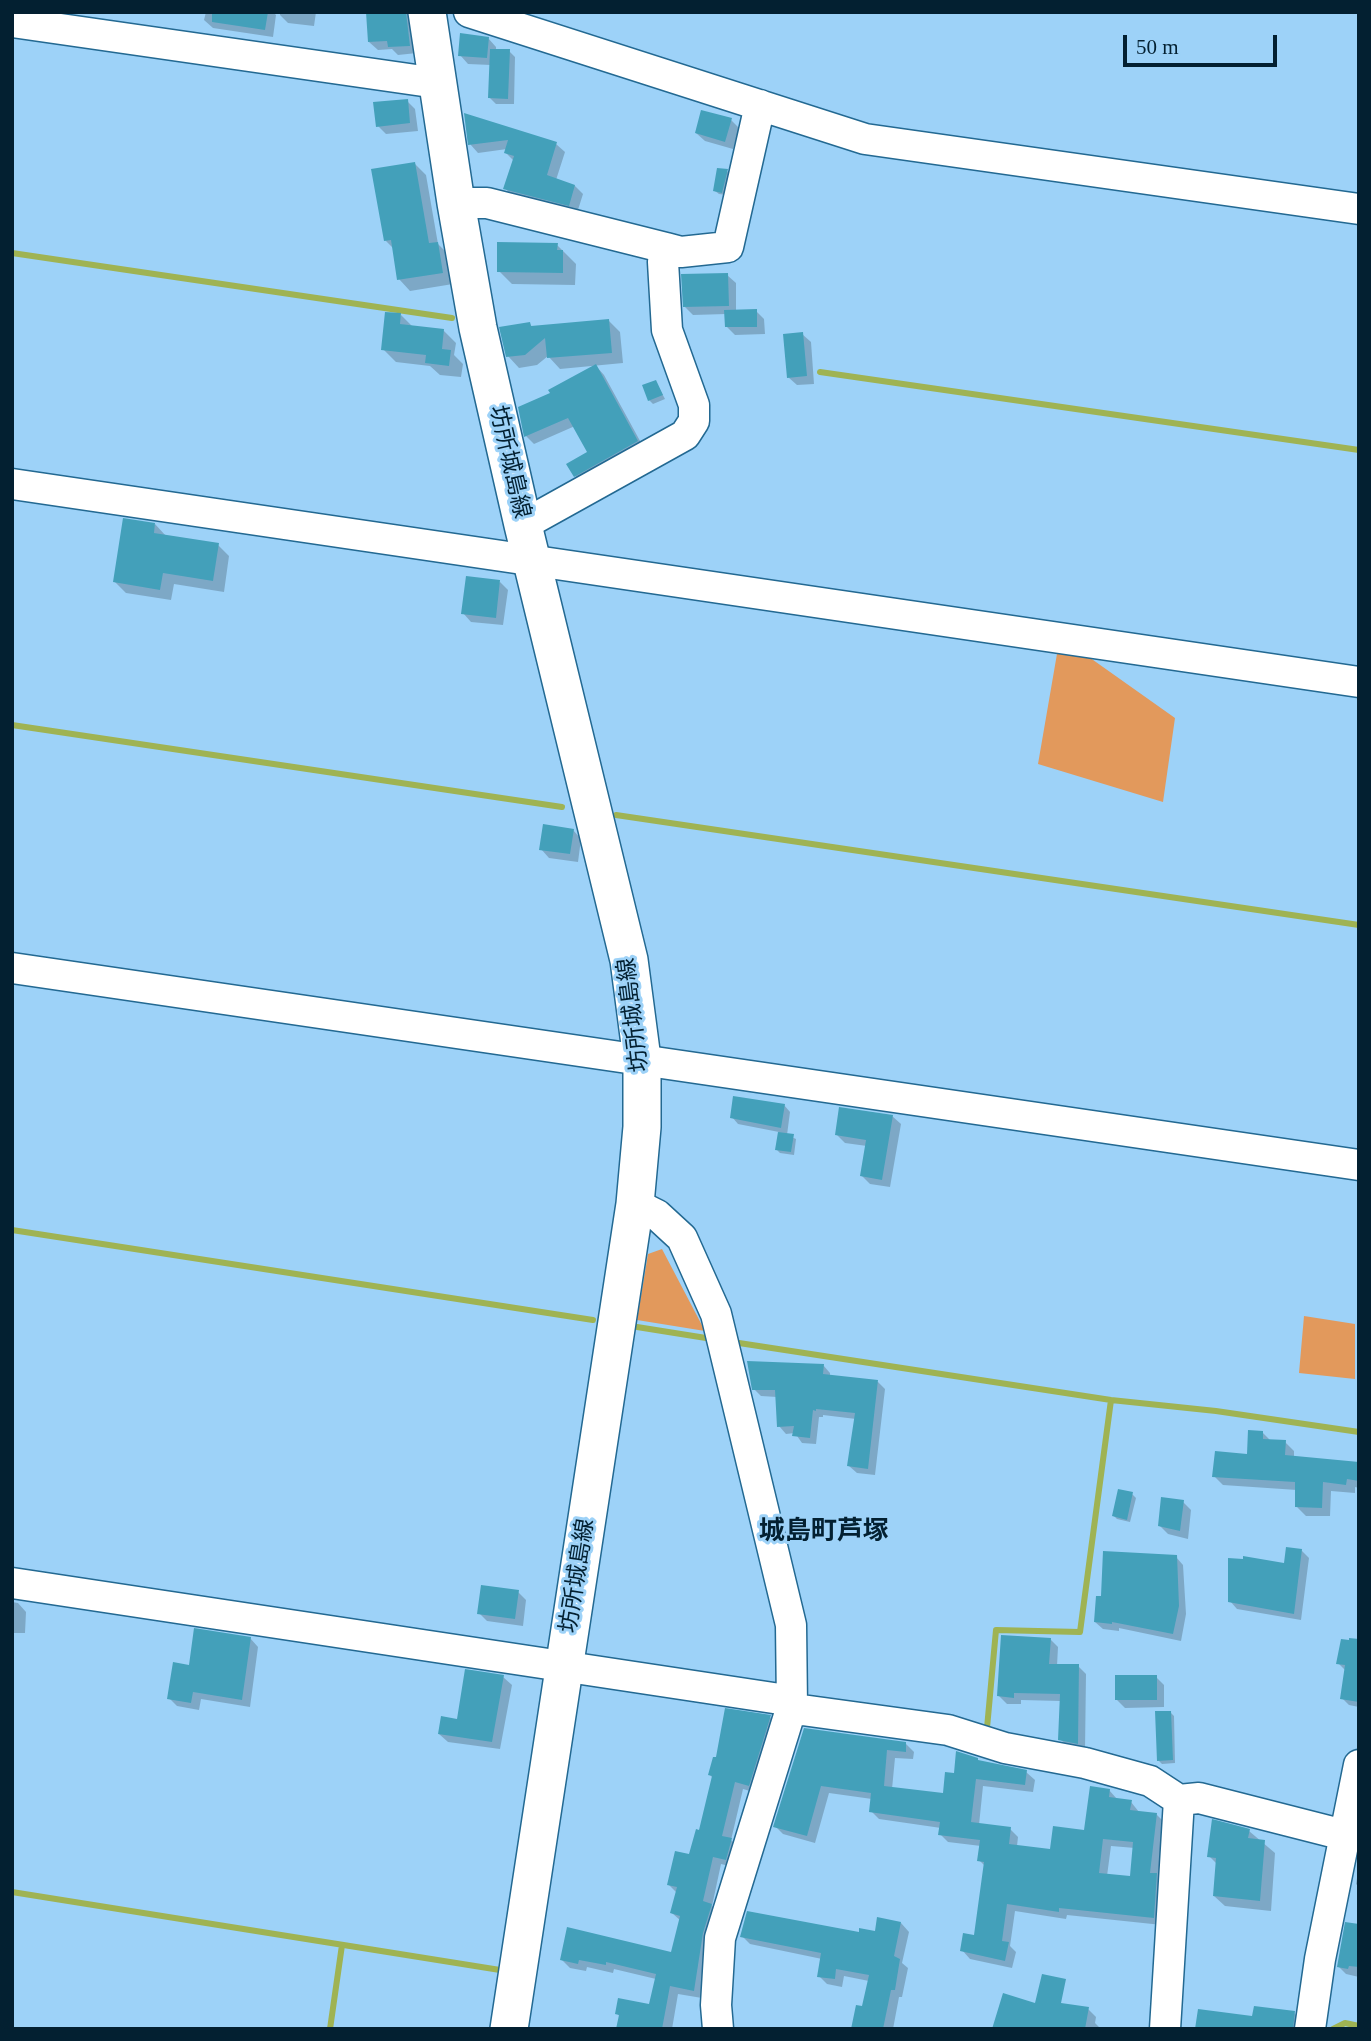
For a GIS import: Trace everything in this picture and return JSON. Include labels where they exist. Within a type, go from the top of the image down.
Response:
[{"type":"main road","name":"坊所城島線","points":[[428,12],[456,203],[478,328],[629,960],[642,1059],[642,1127],[635,1204],[509,2029]]},
{"type":"street","points":[[469,12],[865,139],[1359,209]]},
{"type":"street","points":[[12,22],[438,83]]},
{"type":"street","points":[[456,203],[487,203],[681,252],[728,247],[760,105]]},
{"type":"street","points":[[523,525],[685,435],[694,421],[694,405],[667,330],[663,262],[666,248]]},
{"type":"street","points":[[12,484],[1359,682]]},
{"type":"street","points":[[12,968],[1359,1165]]},
{"type":"street","points":[[635,1204],[657,1214],[682,1238],[716,1314],[791,1625],[792,1706],[720,1938],[716,2005],[718,2029]]},
{"type":"street","points":[[12,1583],[780,1699],[802,1710],[948,1730],[1005,1748],[1085,1763],[1150,1781],[1179,1800],[1199,1798],[1350,1829]]},
{"type":"street","points":[[1310,2029],[1320,1959],[1350,1829],[1359,1765]]},
{"type":"street","points":[[1165,2029],[1179,1800]]},
{"type":"shaded area","points":[[1058,648],[1079,650],[1175,718],[1163,802],[1038,764]]},
{"type":"shaded area","points":[[662,1249],[705,1331],[637,1320],[648,1254]]},
{"type":"shaded area","points":[[1304,1316],[1355,1324],[1355,1379],[1299,1373]]},
{"type":"building","points":[[212,12],[268,12],[265,30],[212,22]]},
{"type":"building","points":[[366,12],[406,12],[410,46],[388,47],[387,41],[368,42]]},
{"type":"building","points":[[460,33],[489,37],[487,58],[458,56]]},
{"type":"building","points":[[490,49],[510,49],[508,99],[488,98]]},
{"type":"building","points":[[408,99],[410,123],[376,127],[373,102]]},
{"type":"building","points":[[701,110],[732,118],[725,142],[695,133]]},
{"type":"building","points":[[464,113],[557,142],[547,175],[575,185],[569,206],[503,189],[514,156],[504,153],[508,140],[468,145]]},
{"type":"building","points":[[415,162],[429,243],[438,242],[443,273],[397,280],[391,240],[384,241],[371,169]]},
{"type":"building","points":[[717,168],[728,169],[722,193],[713,191]]},
{"type":"building","points":[[497,242],[558,243],[557,250],[563,250],[563,273],[497,272]]},
{"type":"building","points":[[728,273],[729,306],[683,307],[681,274]]},
{"type":"building","points":[[757,309],[757,327],[725,327],[724,310]]},
{"type":"building","points":[[385,312],[401,313],[400,324],[444,329],[442,349],[451,350],[449,366],[425,363],[426,355],[381,350]]},
{"type":"building","points":[[609,319],[612,353],[547,358],[545,338],[525,355],[506,357],[499,327],[530,322],[531,326]]},
{"type":"building","points":[[803,332],[807,376],[787,378],[783,334]]},
{"type":"building","points":[[596,364],[638,441],[574,477],[566,464],[587,452],[568,418],[524,437],[518,407],[550,393],[548,390]]},
{"type":"building","points":[[656,380],[663,395],[648,401],[642,385]]},
{"type":"building","points":[[123,518],[155,523],[154,533],[219,543],[213,581],[163,573],[160,590],[113,582]]},
{"type":"building","points":[[466,576],[500,580],[496,618],[461,614]]},
{"type":"building","points":[[543,824],[574,829],[570,854],[539,850]]},
{"type":"building","points":[[733,1096],[785,1104],[781,1128],[730,1118]]},
{"type":"building","points":[[839,1107],[893,1115],[882,1180],[860,1176],[866,1140],[835,1135]]},
{"type":"building","points":[[778,1132],[794,1134],[791,1152],[775,1150]]},
{"type":"building","points":[[747,1361],[824,1364],[823,1374],[878,1380],[868,1469],[847,1466],[855,1413],[813,1410],[810,1438],[792,1436],[794,1426],[777,1427],[775,1390],[752,1390]]},
{"type":"building","points":[[1248,1430],[1263,1431],[1263,1439],[1286,1440],[1285,1455],[1359,1462],[1359,1481],[1347,1479],[1346,1485],[1323,1482],[1322,1508],[1295,1507],[1295,1482],[1212,1477],[1215,1451],[1247,1454]]},
{"type":"building","points":[[1118,1489],[1133,1492],[1127,1520],[1112,1516]]},
{"type":"building","points":[[1161,1497],[1184,1500],[1180,1531],[1158,1526]]},
{"type":"building","points":[[1286,1547],[1302,1549],[1294,1614],[1228,1602],[1228,1558],[1243,1559],[1243,1556],[1284,1563]]},
{"type":"building","points":[[1103,1551],[1177,1555],[1179,1606],[1173,1634],[1112,1622],[1094,1622],[1096,1596],[1101,1596]]},
{"type":"building","points":[[481,1585],[519,1590],[515,1619],[477,1614]]},
{"type":"building","points":[[194,1628],[251,1637],[242,1700],[193,1692],[191,1703],[167,1699],[173,1662],[189,1665]]},
{"type":"building","points":[[1001,1635],[1051,1638],[1049,1664],[1079,1664],[1078,1744],[1058,1740],[1060,1694],[1014,1693],[1014,1698],[997,1696]]},
{"type":"building","points":[[1341,1639],[1359,1639],[1359,1702],[1340,1699],[1345,1665],[1336,1664]]},
{"type":"building","points":[[465,1669],[504,1675],[492,1742],[438,1734],[441,1716],[457,1719]]},
{"type":"building","points":[[1115,1675],[1157,1675],[1157,1700],[1115,1700]]},
{"type":"building","points":[[725,1708],[771,1715],[749,1786],[735,1782],[722,1836],[732,1838],[726,1860],[713,1857],[703,1901],[712,1904],[703,1933],[694,1991],[670,1986],[662,2029],[616,2029],[618,1998],[649,2004],[656,1974],[606,1962],[606,1965],[579,1960],[578,1964],[560,1960],[567,1927],[671,1952],[680,1916],[670,1913],[677,1887],[667,1885],[675,1851],[689,1854],[696,1829],[699,1830],[712,1776],[708,1775],[713,1757],[716,1757]]},
{"type":"building","points":[[1155,1711],[1171,1711],[1173,1760],[1157,1761]]},
{"type":"building","points":[[804,1728],[906,1742],[906,1752],[887,1750],[884,1786],[943,1793],[945,1772],[954,1773],[956,1751],[978,1760],[1027,1770],[1025,1785],[976,1779],[971,1822],[1011,1827],[1009,1844],[1050,1849],[1053,1826],[1084,1830],[1090,1786],[1110,1789],[1109,1797],[1132,1800],[1130,1810],[1157,1813],[1150,1873],[1157,1873],[1154,1918],[1059,1908],[1059,1912],[1007,1904],[1002,1941],[1009,1942],[1005,1961],[960,1951],[963,1933],[974,1935],[984,1862],[977,1861],[980,1840],[938,1835],[940,1822],[869,1812],[871,1793],[821,1786],[807,1836],[773,1827]],"holes":[[[1103,1839],[1133,1842],[1130,1876],[1099,1873]]]},
{"type":"building","points":[[1212,1819],[1250,1829],[1248,1838],[1265,1840],[1260,1901],[1213,1896],[1216,1858],[1207,1857]]},
{"type":"building","points":[[747,1911],[859,1932],[859,1928],[875,1931],[877,1917],[901,1922],[894,1956],[900,1959],[895,1990],[891,1990],[883,2029],[851,2029],[856,2005],[862,2006],[869,1975],[836,1969],[835,1979],[817,1977],[821,1953],[740,1937]]},
{"type":"building","points":[[1345,1922],[1359,1924],[1359,1967],[1337,1967]]},
{"type":"building","points":[[1042,1974],[1066,1979],[1061,2003],[1089,2007],[1085,2029],[992,2029],[1003,1993],[1035,2003]]},
{"type":"building","points":[[1254,2006],[1295,2011],[1293,2029],[1195,2029],[1198,2009],[1252,2016]]},
{"type":"waterway","points":[[12,253],[452,318]]},
{"type":"waterway","points":[[820,372],[1359,450]]},
{"type":"waterway","points":[[12,725],[562,807]]},
{"type":"waterway","points":[[616,815],[1359,925]]},
{"type":"waterway","points":[[12,1230],[593,1320]]},
{"type":"waterway","points":[[637,1327],[706,1338]]},
{"type":"waterway","points":[[739,1343],[1111,1400],[1216,1411],[1359,1432]]},
{"type":"waterway","points":[[987,1728],[996,1630],[1080,1632],[1111,1400]]},
{"type":"waterway","points":[[12,1892],[500,1970]]},
{"type":"waterway","points":[[330,2029],[342,1945]]},
{"type":"waterway","points":[[1333,2029],[1345,2023],[1359,2026]]},
{"type":"district","name":"城島町芦塚","points":[[824,1532]]}]
